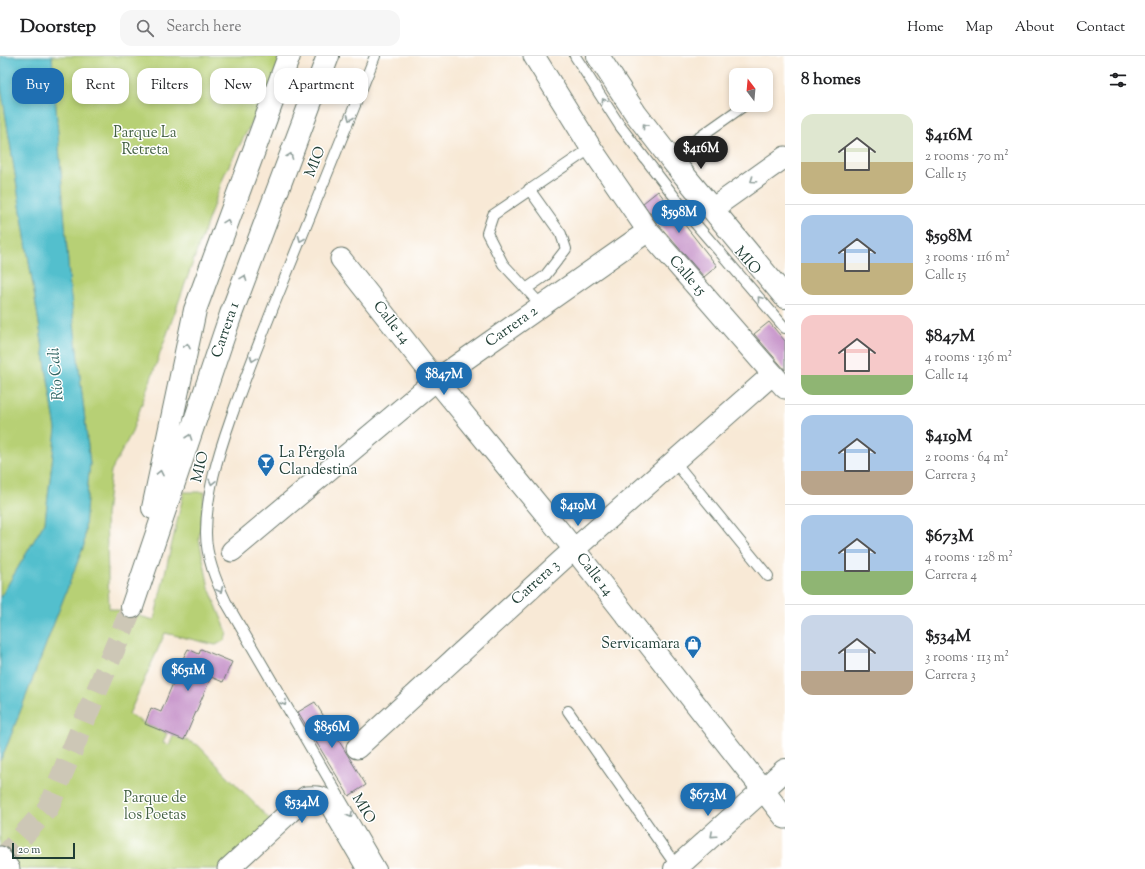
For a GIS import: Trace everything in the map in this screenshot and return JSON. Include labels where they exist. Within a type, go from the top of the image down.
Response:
[{"type":"main road","name":"Carrera 1","points":[[289,56],[194,310],[132,607],[231,314],[328,56]]},
{"type":"main road","points":[[598,56],[636,114],[670,158],[785,297]]},
{"type":"main road","points":[[676,868],[785,770]]},
{"type":"street","name":"Calle 15","points":[[534,56],[591,148],[648,231],[779,381]]},
{"type":"street","points":[[712,209],[785,157]]},
{"type":"street","name":"Carrera 2","points":[[232,551],[436,380],[648,231]]},
{"type":"street","name":"Calle 14","points":[[340,259],[436,380],[574,549],[785,818]]},
{"type":"street","name":"Carrera 3","points":[[357,748],[574,549],[674,461],[779,381]]},
{"type":"street","points":[[228,869],[306,798],[319,796],[326,799],[331,806],[368,869]]},
{"type":"street","points":[[0,856],[9,869]]},
{"type":"lane","name":"MIO","points":[[375,56],[260,339],[237,401],[210,487],[206,512],[206,535],[212,570],[226,602],[381,869]]},
{"type":"lane","name":"MIO","points":[[575,56],[620,126],[694,222],[785,328]]},
{"type":"lane","points":[[670,158],[735,112]]},
{"type":"lane","points":[[542,306],[503,264],[487,233],[493,215],[591,148]]},
{"type":"lane","points":[[526,289],[545,276],[566,249],[561,234],[529,189]]},
{"type":"lane","points":[[674,461],[768,576]]},
{"type":"lane","points":[[568,710],[676,868]]},
{"type":"green space","points":[[52,56],[287,56],[281,68],[274,68],[274,81],[266,96],[266,68],[210,68],[210,104],[262,104],[225,173],[131,434],[111,471],[106,515],[109,608],[154,620],[184,492],[205,492],[199,539],[209,588],[227,632],[225,640],[216,645],[165,633],[129,714],[145,724],[167,733],[163,743],[169,745],[173,735],[198,745],[276,826],[228,869],[0,869],[0,761],[84,545],[90,464],[70,289],[56,104],[64,104],[64,68],[53,68]]},
{"type":"green space","points":[[0,69],[1,87],[56,429],[45,522],[0,598]]},
{"type":"water","name":"Río Cali","points":[[0,56],[52,56],[53,68],[12,68],[12,104],[56,104],[70,289],[90,464],[84,545],[0,761],[0,598],[45,522],[56,429],[1,87]]},
{"type":"building","points":[[658,191],[717,266],[704,277],[658,224],[643,203]]},
{"type":"building","points":[[769,322],[785,341],[785,370],[754,334]]},
{"type":"building","points":[[188,649],[199,654],[201,649],[232,662],[223,682],[211,677],[184,740],[145,724],[151,708],[161,712],[180,664]]},
{"type":"building","points":[[315,702],[366,785],[349,796],[298,712]]},
{"type":"tunnel","points":[[0,861],[48,808],[132,607]]},
{"type":"place","name":"La Pérgola Clandestina","points":[[266,477]]},
{"type":"place","name":"Servicamara","points":[[693,659]]},
{"type":"park label","name":"Parque La Retreta","points":[[145,142]]},
{"type":"park label","name":"Parque de los Poetas","points":[[155,806]]}]
